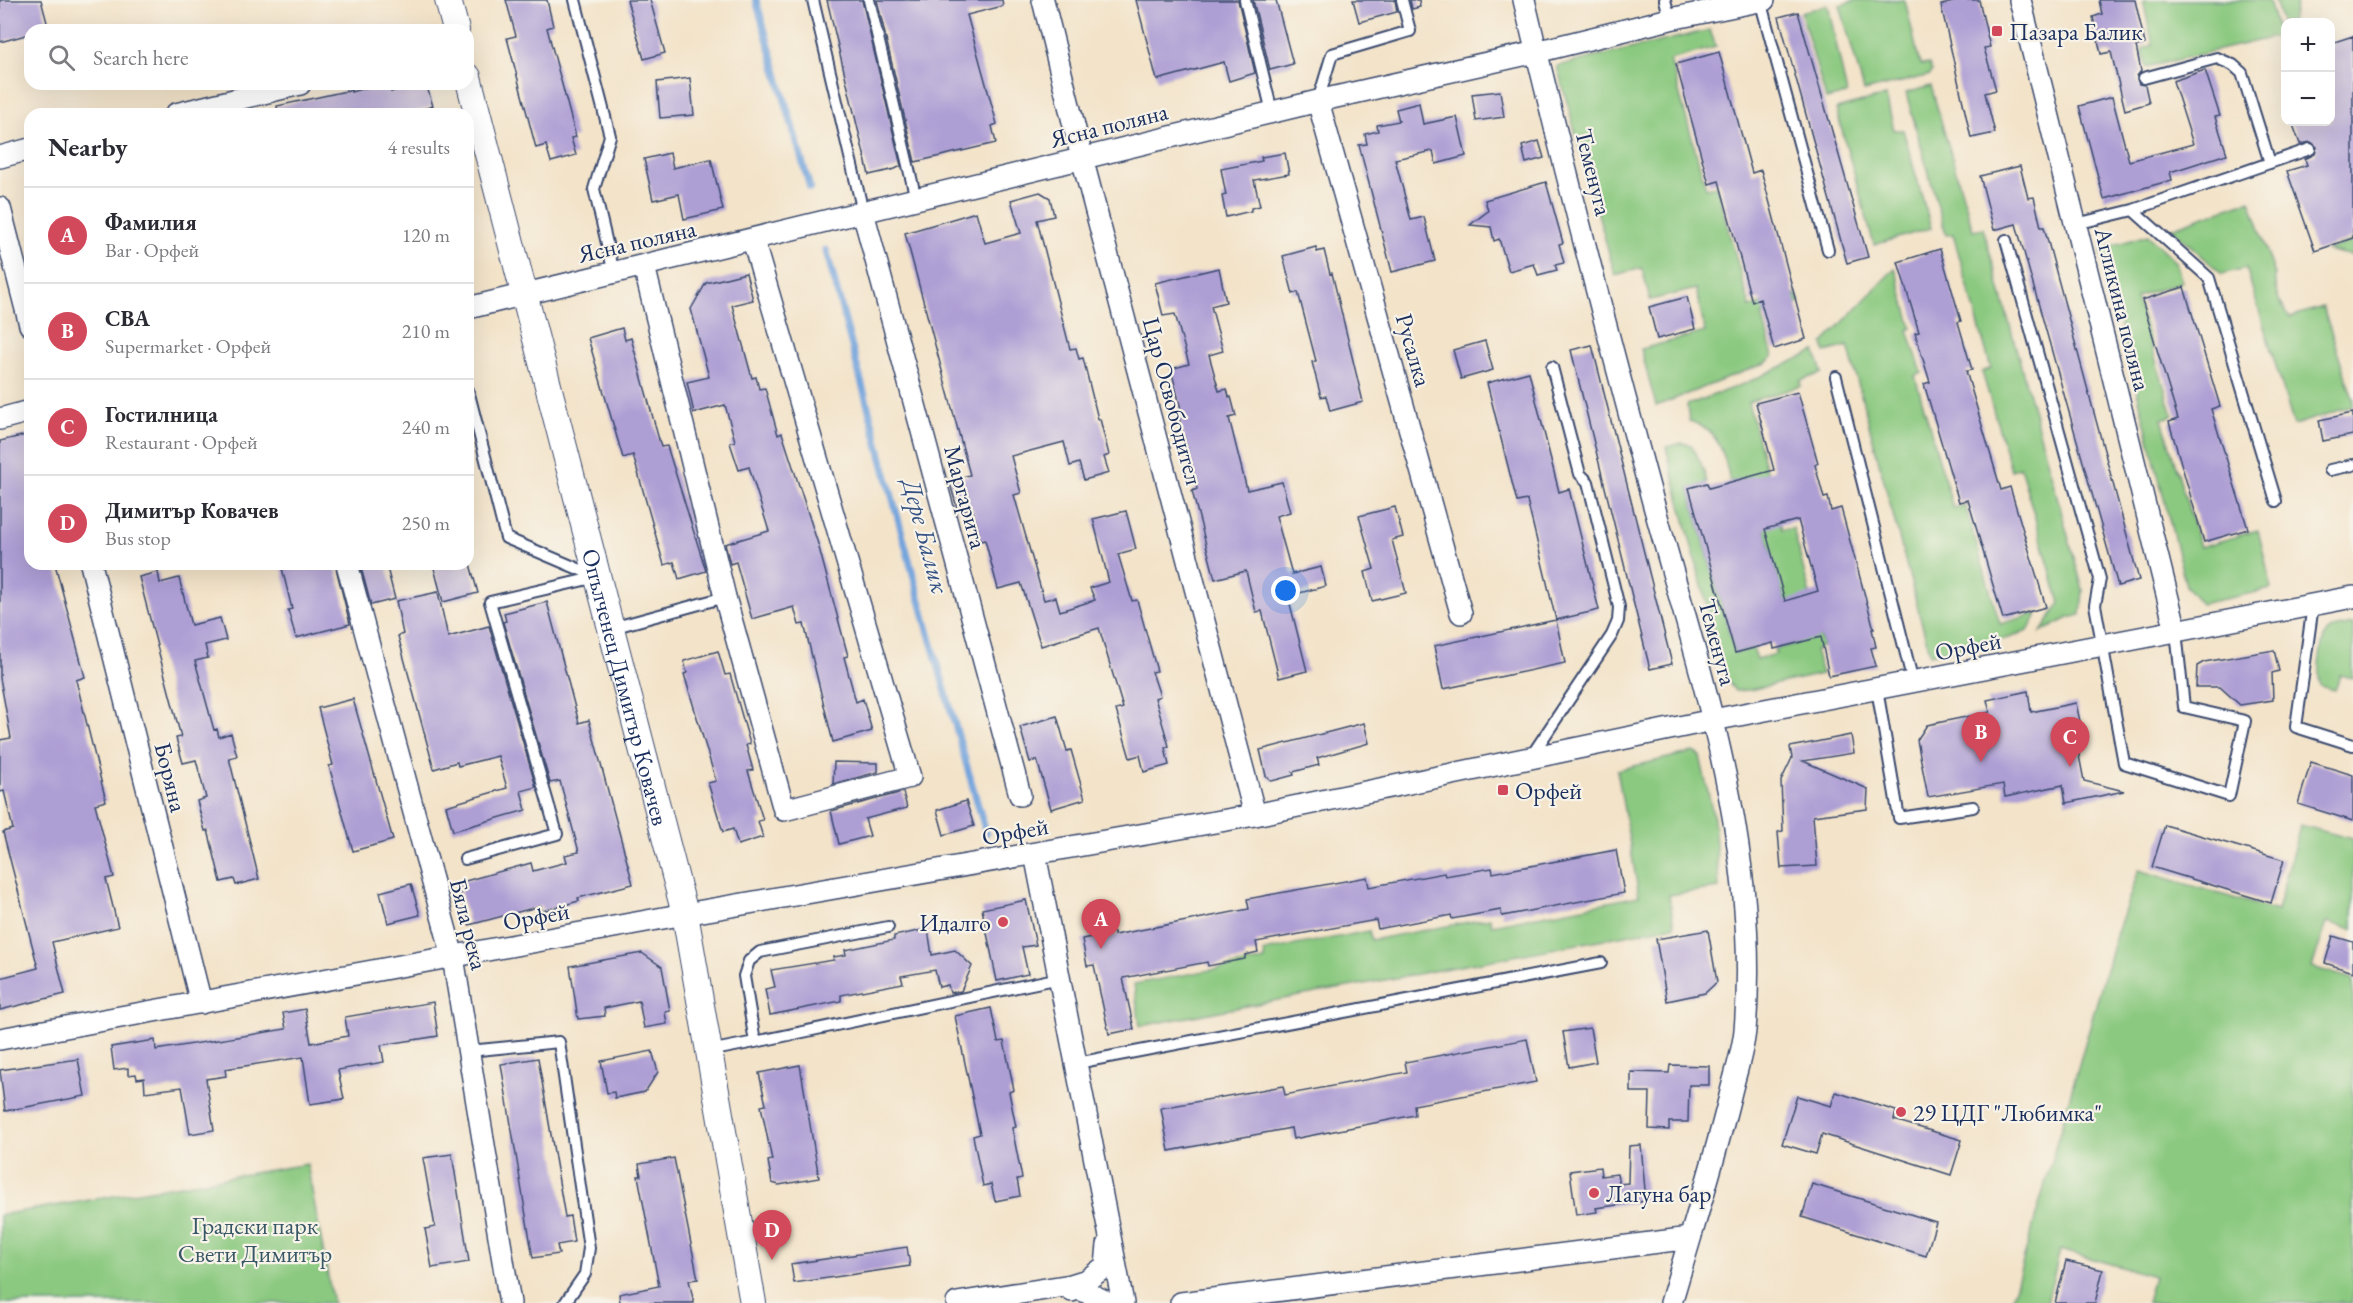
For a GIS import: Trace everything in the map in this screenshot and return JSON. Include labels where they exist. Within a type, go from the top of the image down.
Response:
[{"type":"street","points":[[448,0],[454,24]]},
{"type":"street","name":"Цар Освободител","points":[[1043,0],[1082,158],[1255,815]]},
{"type":"street","name":"Теменуга","points":[[1524,0],[1637,441],[1713,720],[1737,834],[1747,931],[1748,982],[1745,1034],[1719,1142],[1671,1303]]},
{"type":"street","name":"Ясна поляна","points":[[474,307],[1272,112],[1536,52],[1667,9],[1761,0]]},
{"type":"street","name":"Агликина поляна","points":[[2020,0],[2176,631]]},
{"type":"street","points":[[201,108],[275,90]]},
{"type":"street","name":"Опълченец Димитър Ковачев","points":[[471,90],[685,914],[753,1303]]},
{"type":"street","name":"Русалка","points":[[1318,101],[1461,613]]},
{"type":"street","points":[[0,156],[24,150]]},
{"type":"street","points":[[0,208],[24,302]]},
{"type":"street","name":"Маргарита","points":[[863,212],[1020,795]]},
{"type":"street","points":[[644,266],[725,597],[784,810],[910,777],[753,240]]},
{"type":"street","points":[[0,418],[24,412]]},
{"type":"street","name":"Боряна","points":[[93,570],[201,1003]]},
{"type":"street","name":"Бяла река","points":[[349,570],[453,957],[510,1303]]},
{"type":"street","name":"Орфей","points":[[0,1039],[685,914],[1255,815],[1713,720],[2353,597]]},
{"type":"street","points":[[1035,854],[1123,1303]]},
{"type":"street","points":[[1072,1294],[1106,1266],[1109,1236]]},
{"type":"street","points":[[1181,1303],[1690,1238]]},
{"type":"street","points":[[957,1303],[1072,1294],[1109,1303]]},
{"type":"lane","points":[[575,0],[610,136],[594,189],[614,273]]},
{"type":"lane","points":[[813,0],[863,212]]},
{"type":"lane","points":[[869,0],[916,199]]},
{"type":"lane","points":[[1245,0],[1272,112]]},
{"type":"lane","points":[[1318,101],[1332,54],[1410,31],[1402,0]]},
{"type":"lane","points":[[1761,0],[1828,250]]},
{"type":"lane","points":[[2144,78],[2217,58],[2233,65],[2242,73],[2270,162]]},
{"type":"lane","points":[[2076,224],[2133,210],[2310,149]]},
{"type":"lane","points":[[2133,210],[2209,278],[2276,501]]},
{"type":"lane","points":[[2006,240],[2100,579],[2095,605],[2124,764],[2229,796],[2245,721],[2184,707],[2176,631]]},
{"type":"lane","points":[[1530,758],[1612,635],[1618,621],[1619,607],[1588,482],[1580,474],[1552,367]]},
{"type":"lane","points":[[1836,377],[1913,682]]},
{"type":"lane","points":[[474,413],[506,538],[598,577]]},
{"type":"lane","points":[[2330,470],[2353,465]]},
{"type":"lane","points":[[465,859],[556,834],[490,602],[598,577]]},
{"type":"lane","points":[[612,628],[725,597]]},
{"type":"lane","points":[[2313,605],[2296,727],[2353,745]]},
{"type":"lane","points":[[1877,689],[1899,818],[1973,807]]},
{"type":"lane","points":[[755,1042],[744,976],[749,961],[760,952],[888,927]]},
{"type":"lane","points":[[1077,1063],[1601,963]]},
{"type":"lane","points":[[709,1051],[1060,978]]},
{"type":"lane","points":[[469,1051],[559,1042],[589,1248],[585,1274],[565,1303]]},
{"type":"green space","points":[[1857,0],[1905,0],[1920,65],[1929,64],[1932,72],[1930,75],[1864,91],[1840,5]]},
{"type":"green space","points":[[2143,0],[2269,0],[2279,36],[2146,67],[2142,49],[2153,45]]},
{"type":"green space","points":[[2275,0],[2298,0],[2292,18],[2281,18],[2281,20]]},
{"type":"green space","points":[[1828,5],[1847,94],[1826,99],[1801,12]]},
{"type":"green space","points":[[1710,30],[1716,47],[1670,60],[1706,188],[1716,186],[1750,307],[1796,294],[1800,303],[1762,315],[1773,357],[1766,363],[1656,406],[1641,349],[1705,332],[1696,289],[1650,300],[1642,268],[1615,275],[1557,66]]},
{"type":"green space","points":[[1931,86],[1973,230],[1983,228],[2083,590],[2081,615],[2069,618],[2041,632],[2060,603],[2020,467],[2011,470],[1982,372],[1991,368],[1953,234],[1946,235],[1906,93]]},
{"type":"green space","points":[[1886,96],[1894,130],[1903,130],[1931,228],[1874,245],[1836,109]]},
{"type":"green space","points":[[2250,200],[2275,275],[2275,287],[2280,302],[2290,317],[2323,307],[2353,399],[2353,406],[2294,425],[2246,268],[2222,274],[2171,228]]},
{"type":"green space","points":[[2148,235],[2176,263],[2182,282],[2136,297],[2173,415],[2162,419],[2200,547],[2258,530],[2272,589],[2201,604],[2186,586],[2101,249]]},
{"type":"green space","points":[[2352,241],[2353,256],[2326,250]]},
{"type":"green space","points":[[1895,268],[1912,328],[1908,330],[1922,373],[1915,376],[1953,508],[1965,505],[2000,624],[2038,613],[2028,631],[2009,638],[1930,654],[1848,346],[1825,352],[1823,343]]},
{"type":"green space","points":[[1815,351],[1822,373],[1800,381],[1801,386],[1748,402],[1782,530],[1793,528],[1823,646],[1815,651],[1822,674],[1750,690],[1735,691],[1726,679],[1666,447],[1682,443],[1691,445],[1704,473],[1707,483],[1689,489],[1735,653],[1753,648],[1757,659],[1776,654],[1774,649],[1796,644],[1751,477],[1730,482],[1719,444],[1707,430],[1689,421],[1687,405],[1746,383]]},
{"type":"green space","points":[[2353,624],[2353,678],[2340,675],[2335,690],[2320,686],[2320,659],[2326,634],[2335,628]]},
{"type":"green space","points":[[1693,752],[1700,756],[1714,819],[1719,888],[1669,895],[1674,926],[1140,1026],[1134,984],[1265,960],[1264,951],[1369,931],[1371,940],[1490,918],[1492,925],[1639,896],[1617,770]]},
{"type":"green space","points":[[2300,825],[2353,839],[2353,929],[2327,922],[2312,967],[2353,979],[2353,1303],[2147,1303],[2154,1276],[2060,1250],[2047,1303],[2011,1303],[2115,938],[2139,870],[2277,911]]},
{"type":"green space","name":"Градски парк Свети Димитър","points":[[307,1164],[333,1303],[0,1303],[0,1215]]},
{"type":"building","points":[[0,0],[41,0],[47,24],[24,24],[24,36],[0,42]]},
{"type":"building","points":[[506,0],[547,0],[553,26],[547,28],[576,137],[571,138],[576,155],[551,162],[546,145],[536,148],[507,38],[516,36]]},
{"type":"building","points":[[627,0],[650,0],[665,53],[644,59]]},
{"type":"building","points":[[827,0],[862,0],[901,166],[895,169],[869,175]]},
{"type":"building","points":[[877,0],[1002,0],[1003,6],[967,15],[997,124],[992,126],[996,143],[915,162]]},
{"type":"building","points":[[1136,0],[1238,0],[1255,73],[1229,81],[1224,62],[1157,80]]},
{"type":"building","points":[[1253,0],[1276,0],[1293,64],[1270,70]]},
{"type":"building","points":[[1353,0],[1395,0],[1397,12],[1359,22]]},
{"type":"building","points":[[1410,0],[1419,0],[1420,7],[1412,9]]},
{"type":"building","points":[[1961,0],[1979,0],[1990,47],[1984,48],[1996,90],[1985,93],[1995,133],[1971,138],[1941,5]]},
{"type":"building","points":[[2099,0],[2135,0],[2145,44],[2136,46],[2141,71],[2137,79],[2139,84],[2145,85],[2149,103],[2125,110],[2111,52],[2101,54],[2093,17],[2102,14]]},
{"type":"building","points":[[1798,12],[1868,257],[1847,263],[1779,17]]},
{"type":"building","points":[[2353,36],[2353,238],[2315,251],[2287,171],[2307,165],[2305,159],[2315,154],[2317,147],[2311,142],[2300,144],[2293,126],[2335,126],[2335,42]]},
{"type":"building","points":[[1719,52],[1752,173],[1761,170],[1806,339],[1774,349],[1760,299],[1752,302],[1719,181],[1709,184],[1676,64]]},
{"type":"building","points":[[2205,70],[2220,116],[2215,117],[2227,154],[2170,172],[2172,180],[2104,199],[2079,106],[2112,97],[2129,161],[2193,144],[2173,81]]},
{"type":"building","points":[[690,78],[694,115],[660,118],[657,82]]},
{"type":"building","points":[[351,90],[351,92],[358,90],[390,90],[391,92],[428,90],[433,106],[426,108],[277,108],[277,106]]},
{"type":"building","points":[[1500,91],[1504,117],[1476,121],[1472,94]]},
{"type":"building","points":[[1419,103],[1423,124],[1457,117],[1466,156],[1436,164],[1433,151],[1395,159],[1411,220],[1424,217],[1435,261],[1392,272],[1359,145],[1367,144],[1365,134],[1378,131],[1377,125],[1399,121],[1396,109]]},
{"type":"building","points":[[1539,141],[1544,158],[1526,163],[1522,146]]},
{"type":"building","points":[[670,153],[673,168],[711,159],[723,210],[684,219],[679,194],[653,200],[644,159]]},
{"type":"building","points":[[1285,153],[1289,174],[1254,180],[1260,206],[1251,208],[1251,211],[1226,217],[1222,196],[1226,195],[1221,169],[1262,161],[1261,157]]},
{"type":"building","points":[[2020,166],[2028,198],[2034,197],[2041,227],[2044,227],[2139,580],[2118,586],[2016,224],[1994,230],[1980,176]]},
{"type":"building","points":[[1546,182],[1563,243],[1559,244],[1564,263],[1555,265],[1557,270],[1538,275],[1534,264],[1509,271],[1499,239],[1494,241],[1491,227],[1470,225],[1488,211],[1485,200]]},
{"type":"building","points":[[1040,192],[1050,198],[1054,216],[1037,220],[1070,349],[1076,348],[1079,359],[1083,358],[1109,455],[1104,457],[1109,473],[1084,480],[1079,463],[1070,466],[1064,442],[1011,456],[1021,493],[1014,495],[1044,600],[1056,597],[1060,611],[1095,600],[1090,588],[1109,582],[1093,519],[1126,511],[1136,549],[1118,554],[1132,601],[1137,600],[1157,671],[1152,672],[1160,696],[1155,698],[1169,746],[1165,748],[1169,765],[1144,772],[1140,755],[1130,758],[1116,710],[1123,708],[1099,628],[1041,646],[1021,583],[998,589],[985,540],[981,541],[972,507],[958,511],[949,480],[970,475],[905,233],[976,212],[985,243],[1021,233],[1011,200]]},
{"type":"building","points":[[1316,247],[1317,252],[1324,250],[1330,274],[1332,273],[1363,402],[1330,411],[1326,396],[1321,397],[1312,362],[1316,361],[1298,292],[1293,294],[1283,256]]},
{"type":"building","points":[[1940,249],[1961,321],[1958,322],[1972,370],[1966,371],[2001,490],[2010,487],[2046,607],[2003,619],[1968,500],[1959,502],[1924,384],[1930,382],[1915,333],[1919,332],[1898,262]]},
{"type":"building","points":[[1219,268],[1226,302],[1211,306],[1223,351],[1209,355],[1219,391],[1227,389],[1231,397],[1236,416],[1229,418],[1247,490],[1282,482],[1290,512],[1276,516],[1292,574],[1321,567],[1326,586],[1288,596],[1307,671],[1279,678],[1262,611],[1256,612],[1246,571],[1215,579],[1192,491],[1197,489],[1179,418],[1183,417],[1171,369],[1189,364],[1175,314],[1163,316],[1155,283]]},
{"type":"building","points":[[746,273],[753,300],[732,305],[752,378],[756,377],[759,389],[765,388],[778,435],[782,433],[818,544],[848,656],[844,657],[856,702],[863,699],[872,731],[833,742],[804,624],[799,625],[794,607],[752,619],[736,562],[730,564],[725,544],[769,531],[749,467],[739,470],[730,443],[735,441],[725,405],[694,413],[687,382],[709,377],[691,309],[706,283]]},
{"type":"building","points":[[2184,287],[2220,406],[2211,409],[2248,529],[2204,542],[2169,422],[2178,419],[2142,300]]},
{"type":"building","points":[[1687,297],[1695,329],[1657,339],[1649,307]]},
{"type":"building","points":[[622,328],[625,340],[631,338],[661,447],[667,446],[706,571],[679,579],[674,562],[664,565],[633,455],[623,458],[588,338]]},
{"type":"building","points":[[1485,341],[1493,370],[1461,379],[1453,350]]},
{"type":"building","points":[[1592,345],[1672,664],[1650,669],[1571,350]]},
{"type":"building","points":[[1529,372],[1559,492],[1569,489],[1599,610],[1556,620],[1527,500],[1517,502],[1487,383]]},
{"type":"building","points":[[1798,392],[1818,463],[1815,465],[1824,498],[1828,497],[1831,511],[1841,508],[1874,629],[1872,629],[1876,647],[1871,648],[1876,666],[1829,676],[1821,637],[1774,649],[1773,643],[1735,653],[1689,488],[1707,483],[1709,488],[1774,470],[1756,403]],"holes":[[[1798,520],[1818,591],[1785,601],[1765,529]]]},
{"type":"building","points":[[2353,413],[2353,435],[2323,441],[2319,420]]},
{"type":"building","points":[[24,435],[24,570],[57,570],[85,677],[76,680],[106,801],[95,804],[114,877],[106,879],[118,927],[52,942],[65,994],[0,1010],[0,978],[38,968],[3,832],[13,829],[4,791],[0,792],[0,740],[11,738],[0,678],[0,441]]},
{"type":"building","points":[[1395,507],[1403,537],[1392,540],[1406,593],[1372,601],[1365,572],[1374,569],[1359,516]]},
{"type":"building","points":[[282,570],[336,570],[350,624],[296,638],[288,610],[292,609]]},
{"type":"building","points":[[362,570],[388,570],[395,599],[371,605]]},
{"type":"building","points":[[435,570],[472,570],[478,593],[443,602]]},
{"type":"building","points":[[158,572],[160,583],[179,578],[191,625],[220,618],[226,640],[205,645],[208,658],[195,661],[214,730],[217,729],[219,737],[231,733],[237,756],[229,758],[259,879],[236,885],[234,879],[221,882],[208,830],[205,831],[197,801],[206,798],[196,760],[183,763],[176,738],[181,737],[139,577]]},
{"type":"building","points":[[438,592],[448,637],[489,626],[536,787],[521,791],[526,810],[453,831],[446,806],[507,788],[498,756],[458,766],[457,762],[434,769],[398,636],[403,634],[396,601]]},
{"type":"building","points":[[547,602],[579,723],[589,720],[633,884],[578,898],[579,901],[542,911],[541,906],[469,925],[458,883],[531,863],[533,871],[567,862],[565,855],[579,852],[560,781],[550,783],[503,622],[506,621],[504,613]]},
{"type":"building","points":[[1556,620],[1565,663],[1443,689],[1434,646]]},
{"type":"building","points":[[2274,650],[2279,671],[2272,673],[2273,700],[2240,705],[2220,687],[2196,687],[2197,666],[2204,662]]},
{"type":"building","points":[[718,651],[725,675],[730,674],[750,744],[746,745],[753,770],[748,771],[763,820],[758,821],[763,837],[738,845],[733,829],[723,832],[708,783],[716,781],[684,674],[687,673],[684,661]]},
{"type":"building","points":[[2028,691],[2031,712],[2076,703],[2085,744],[2077,745],[2084,781],[2124,791],[2066,803],[2063,785],[2005,797],[2003,784],[1928,797],[1917,740],[1927,725],[1990,712],[1987,700]]},
{"type":"building","points":[[353,699],[393,840],[353,851],[329,766],[333,765],[318,708]]},
{"type":"building","points":[[1057,716],[1067,751],[1071,750],[1085,799],[1051,809],[1037,760],[1030,762],[1020,727]]},
{"type":"building","points":[[1364,723],[1369,743],[1317,758],[1319,765],[1293,772],[1294,775],[1272,781],[1266,776],[1260,750]]},
{"type":"building","points":[[1851,735],[1854,753],[1803,761],[1868,789],[1867,809],[1813,816],[1817,866],[1781,868],[1778,832],[1783,831],[1781,781],[1792,758],[1790,747]]},
{"type":"building","points":[[834,762],[878,763],[878,772],[833,784]]},
{"type":"building","points":[[2311,762],[2353,775],[2353,821],[2298,804]]},
{"type":"building","points":[[903,792],[907,808],[865,819],[870,836],[839,844],[831,811]]},
{"type":"building","points":[[966,801],[974,826],[944,835],[937,810]]},
{"type":"building","points":[[2165,825],[2284,860],[2271,903],[2152,867]]},
{"type":"building","points":[[1616,850],[1624,893],[1502,916],[1501,910],[1452,919],[1451,915],[1378,929],[1376,920],[1256,942],[1258,952],[1245,955],[1245,959],[1208,966],[1207,962],[1123,978],[1134,1029],[1109,1034],[1094,965],[1087,966],[1082,939],[1249,909],[1247,899],[1367,877],[1369,887],[1444,873],[1445,876],[1492,868],[1493,873]]},
{"type":"building","points":[[411,884],[420,915],[388,923],[380,892]]},
{"type":"building","name":"Идалго","points":[[1026,900],[1036,945],[1022,947],[1028,974],[997,981],[982,909]]},
{"type":"building","points":[[928,929],[932,955],[955,950],[972,966],[961,991],[950,993],[948,985],[939,987],[935,970],[901,976],[903,983],[841,995],[841,1001],[770,1015],[765,989],[775,987],[771,970],[834,960],[833,957],[846,955],[845,950],[894,940],[894,936]]},
{"type":"building","points":[[1708,930],[1717,982],[1705,993],[1667,1001],[1656,939]]},
{"type":"building","points":[[2333,936],[2353,942],[2353,972],[2325,963]]},
{"type":"building","points":[[642,953],[662,967],[670,1011],[665,1012],[667,1024],[644,1028],[639,1001],[604,1008],[605,1016],[578,1019],[570,966]]},
{"type":"building","points":[[433,1002],[438,1036],[381,1045],[384,1062],[338,1070],[344,1099],[310,1104],[303,1057],[225,1069],[226,1076],[206,1079],[214,1130],[190,1134],[182,1087],[145,1092],[144,1078],[137,1079],[136,1074],[128,1075],[128,1068],[114,1070],[111,1047],[155,1040],[156,1050],[286,1029],[283,1013],[305,1009],[311,1043],[348,1036],[345,1017]]},
{"type":"building","points":[[991,1008],[998,1042],[1004,1041],[1014,1090],[1009,1092],[1016,1127],[1012,1128],[1022,1178],[1017,1179],[1020,1196],[995,1201],[991,1184],[983,1186],[973,1136],[980,1134],[955,1016]]},
{"type":"building","points":[[1590,1028],[1596,1062],[1569,1067],[1563,1032]]},
{"type":"building","points":[[1527,1039],[1536,1082],[1414,1105],[1415,1115],[1293,1139],[1291,1128],[1169,1151],[1161,1108],[1283,1086],[1285,1095],[1407,1072],[1405,1062]]},
{"type":"building","points":[[652,1051],[658,1072],[645,1092],[615,1098],[614,1092],[607,1093],[601,1061]]},
{"type":"building","points":[[538,1058],[565,1217],[570,1216],[574,1242],[557,1245],[559,1254],[533,1258],[501,1064]]},
{"type":"building","points":[[78,1059],[85,1096],[5,1111],[0,1070]]},
{"type":"building","points":[[800,1065],[819,1178],[779,1185],[772,1183],[768,1161],[772,1160],[761,1106],[766,1105],[759,1073]]},
{"type":"building","points":[[1670,1065],[1709,1066],[1709,1085],[1689,1085],[1688,1122],[1669,1122],[1669,1130],[1649,1129],[1650,1092],[1631,1092],[1631,1072],[1669,1073]]},
{"type":"building","points":[[1836,1092],[1896,1111],[1894,1120],[1962,1140],[1951,1175],[1822,1134],[1816,1154],[1782,1144],[1797,1096],[1831,1106]]},
{"type":"building","points":[[1641,1145],[1646,1201],[1596,1208],[1597,1212],[1576,1215],[1570,1171],[1600,1167],[1601,1176],[1617,1174],[1619,1184],[1628,1183],[1629,1146]]},
{"type":"building","points":[[452,1154],[469,1262],[432,1268],[425,1229],[435,1227],[423,1158]]},
{"type":"building","points":[[674,1158],[698,1279],[689,1280],[694,1303],[620,1303],[619,1294],[659,1286],[638,1176],[641,1176],[639,1164]]},
{"type":"building","points":[[1812,1184],[1936,1222],[1926,1256],[1802,1217]]},
{"type":"building","points":[[907,1247],[910,1266],[794,1283],[791,1264]]},
{"type":"building","points":[[2066,1261],[2103,1270],[2095,1303],[2055,1303]]},
{"type":"waterway","name":"Дере Балик","points":[[756,0],[810,188]]},
{"type":"waterway","name":"Дере Балик","points":[[826,250],[928,630],[986,833]]},
{"type":"place","name":"Пазара Балик","points":[[1997,31]]},
{"type":"place","name":"CBA","points":[[1981,762]]},
{"type":"place","name":"Гостилница","points":[[2070,767]]},
{"type":"place","name":"Орфей","points":[[1503,790]]},
{"type":"place","name":"Идалго","points":[[1003,922]]},
{"type":"place","name":"Фамилия","points":[[1101,949]]},
{"type":"place","name":"29 ЦДГ \"Любимка\"","points":[[1901,1112]]},
{"type":"place","name":"Лагуна бар","points":[[1594,1193]]},
{"type":"place","name":"Димитър Ковачев","points":[[772,1260]]}]
